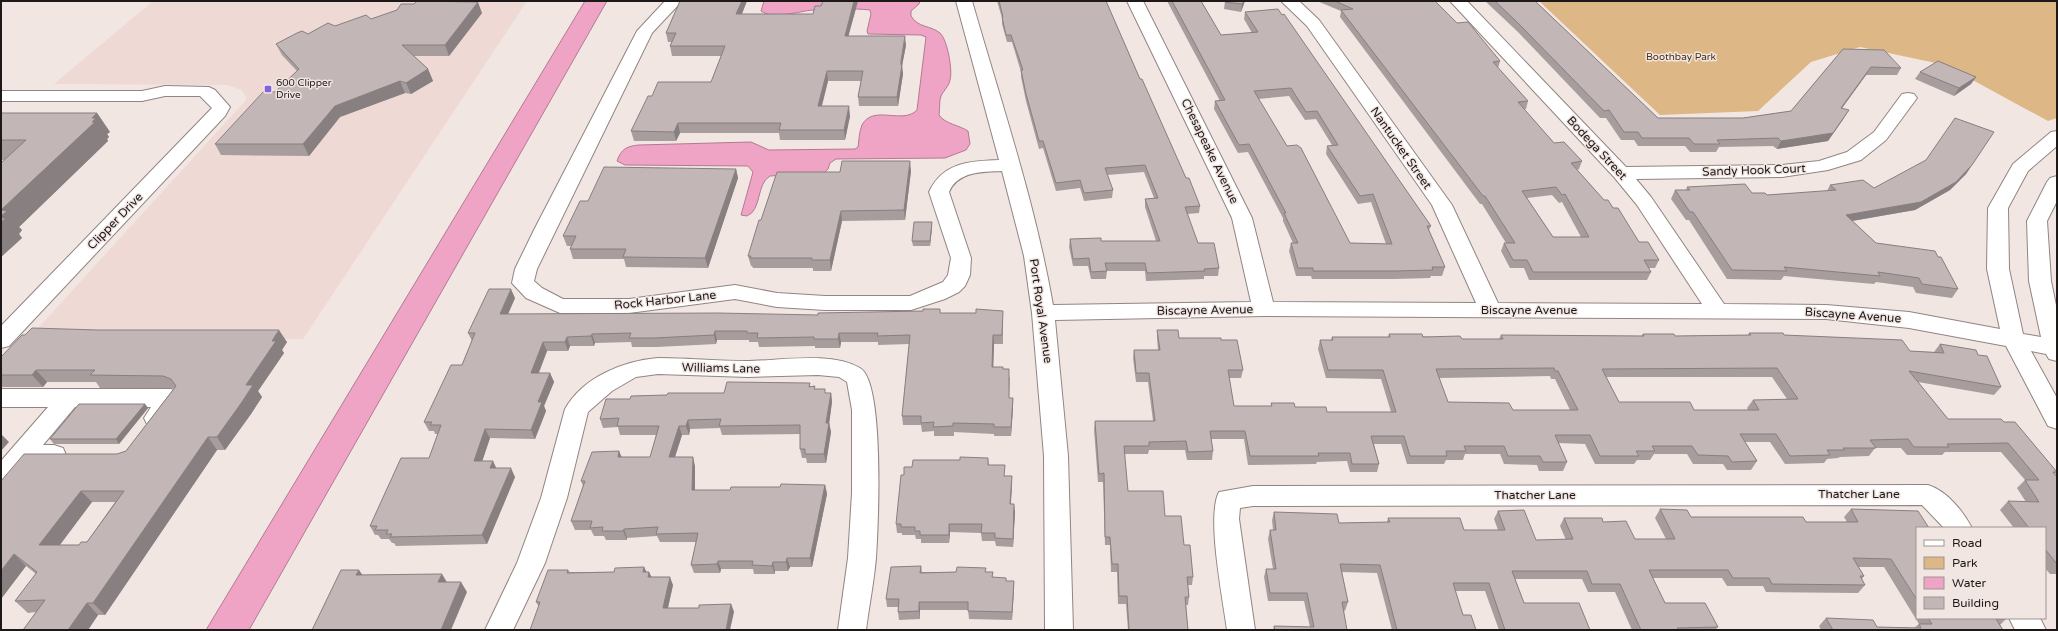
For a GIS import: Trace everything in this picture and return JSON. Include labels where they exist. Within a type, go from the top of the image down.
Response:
[{"type":"street","name":"Rock Harbor Lane","points":[[674,1],[645,30],[526,268],[523,283],[534,293],[560,306],[629,306],[684,297],[735,292],[777,300],[825,303],[911,303],[937,294],[950,287],[957,281],[959,275],[961,258],[939,192],[942,184],[956,173],[967,170],[1009,165]]},
{"type":"street","name":"Port Royal Avenue","points":[[964,1],[1024,214],[1043,313],[1056,456],[1059,630]]},
{"type":"street","name":"Chesapeake Avenue","points":[[1135,1],[1242,218],[1264,309]]},
{"type":"street","name":"Nantucket Street","points":[[1289,1],[1313,23],[1442,205],[1490,310]]},
{"type":"street","name":"Bodega Street","points":[[1458,1],[1621,173],[1666,231],[1717,310]]},
{"type":"street","name":"Clipper Drive","points":[[1,96],[142,96],[154,101],[201,102],[216,100],[220,107],[219,112],[1,340]]},
{"type":"street","name":"Sandy Hook Court","points":[[1621,173],[1782,171],[1821,166],[1854,156],[1880,136],[1908,98]]},
{"type":"street","points":[[2057,136],[2020,168],[1998,208],[1998,269],[2013,339],[2057,420]]},
{"type":"street","points":[[2056,349],[2040,280],[2037,220],[2057,182]]},
{"type":"street","name":"Biscayne Avenue","points":[[1043,313],[1264,309],[1717,310],[1826,312],[1909,320],[2013,339],[2056,349]]},
{"type":"street","name":"Williams Lane","points":[[499,630],[531,563],[554,498],[577,409],[584,400],[612,380],[636,369],[661,367],[737,369],[830,368],[848,372],[857,377],[862,388],[865,449],[862,558],[852,630]]},
{"type":"street","points":[[1,398],[171,398],[142,436]]},
{"type":"street","points":[[1,478],[69,398]]},
{"type":"street","points":[[21,455],[74,455]]},
{"type":"street","name":"Thatcher Lane","points":[[1241,630],[1226,519],[1228,499],[1261,496],[1908,494],[1928,495],[1959,527]]},
{"type":"street","points":[[2025,619],[2032,630]]},
{"type":"shaded area","points":[[153,1],[527,1],[303,339],[29,338],[247,99],[242,90],[227,85],[54,84]]},
{"type":"green space","name":"Boothbay Park","points":[[1539,1],[2057,1],[2057,118],[2048,121],[1945,65],[1860,47],[1811,62],[1758,111],[1660,115]]},
{"type":"water","points":[[585,1],[607,1],[249,630],[206,630]]},
{"type":"water","points":[[764,1],[920,1],[919,4],[911,11],[911,16],[917,23],[936,30],[943,36],[950,62],[950,80],[941,96],[939,115],[948,122],[968,131],[970,144],[966,150],[945,158],[836,159],[830,163],[828,169],[824,173],[770,176],[763,185],[755,208],[752,213],[747,216],[741,215],[753,172],[748,166],[625,165],[617,161],[620,154],[625,149],[631,146],[639,145],[751,142],[769,150],[855,149],[858,147],[862,125],[867,119],[873,116],[881,115],[904,116],[917,110],[926,37],[921,35],[868,34],[867,31],[871,14],[870,10],[820,10],[772,15],[761,11]]},
{"type":"building","points":[[417,1],[478,2],[445,45],[402,45],[428,69],[406,83],[400,81],[335,106],[303,144],[215,144],[264,91],[275,92],[299,69],[276,44],[302,31],[308,34],[328,23],[335,26],[366,15],[371,19],[397,10],[401,4],[414,4]]},
{"type":"building","points":[[680,1],[742,1],[736,14],[813,14],[815,6],[821,6],[823,1],[854,1],[845,36],[905,36],[897,97],[858,97],[863,71],[827,71],[818,106],[849,106],[844,130],[779,130],[781,123],[678,123],[674,132],[631,131],[648,96],[652,96],[658,82],[711,82],[725,46],[670,46],[676,33],[666,33]]},
{"type":"building","points":[[999,1],[1106,1],[1186,178],[1189,178],[1200,206],[1185,207],[1198,243],[1214,243],[1219,268],[1204,269],[1205,271],[1147,273],[1145,263],[1105,263],[1107,271],[1091,272],[1089,258],[1073,259],[1070,239],[1101,238],[1101,241],[1160,241],[1145,199],[1158,198],[1145,165],[1105,168],[1113,190],[1084,193],[1080,180],[1056,183],[1043,141],[1039,141],[1026,94],[1021,70],[1023,70],[1011,35],[1006,35]]},
{"type":"building","points":[[1172,1],[1201,1],[1221,35],[1258,32],[1245,12],[1278,9],[1282,15],[1284,14],[1431,226],[1427,226],[1445,267],[1432,267],[1433,270],[1396,271],[1313,271],[1313,268],[1298,268],[1291,243],[1298,243],[1284,213],[1286,213],[1249,144],[1239,145],[1215,101],[1225,100]],"holes":[[[1291,88],[1306,112],[1317,111],[1338,145],[1327,146],[1360,196],[1373,194],[1392,244],[1350,243],[1301,148],[1297,145],[1287,146],[1254,91]]]},
{"type":"building","points":[[1225,1],[1244,1],[1242,4]]},
{"type":"building","points":[[1335,1],[1435,1],[1457,23],[1468,22],[1500,61],[1493,62],[1528,101],[1518,102],[1554,143],[1564,142],[1582,161],[1571,163],[1604,200],[1608,200],[1613,208],[1618,208],[1639,242],[1648,242],[1659,260],[1644,260],[1651,272],[1533,272],[1527,260],[1513,260],[1504,243],[1515,243],[1485,196],[1483,196],[1341,10],[1353,9]],"holes":[[[1556,187],[1562,195],[1565,194],[1589,237],[1553,237],[1522,191]]]},
{"type":"building","points":[[1495,1],[1535,1],[1658,118],[1743,118],[1791,111],[1843,49],[1884,50],[1901,68],[1871,67],[1841,108],[1849,110],[1833,133],[1781,141],[1778,138],[1717,140],[1720,144],[1694,144],[1689,138],[1642,138],[1638,132],[1624,132],[1609,110],[1604,111]]},
{"type":"building","points":[[1938,61],[1976,77],[1959,88],[1920,72]]},
{"type":"building","points":[[1,113],[97,113],[92,118],[96,118],[92,122],[95,122],[1,210],[1,163],[26,140],[1,140]]},
{"type":"building","points":[[1955,118],[1994,132],[1972,165],[1956,182],[1921,202],[1846,215],[1876,243],[1935,251],[1938,257],[1941,257],[1958,289],[1922,284],[1919,278],[1878,272],[1880,276],[1784,267],[1787,271],[1732,270],[1693,212],[1690,212],[1675,190],[1690,190],[1687,187],[1745,184],[1752,193],[1765,193],[1767,195],[1836,190],[1830,185],[1863,180],[1874,188],[1926,160]]},
{"type":"building","points":[[842,161],[910,161],[904,210],[841,211],[830,260],[812,260],[812,258],[750,258],[751,256],[748,256],[759,220],[761,220],[777,172],[840,172]]},
{"type":"building","points":[[604,167],[736,169],[705,258],[623,257],[626,249],[570,249],[576,236],[563,236],[580,201],[588,201]]},
{"type":"building","points":[[1,210],[7,211],[1,216]]},
{"type":"building","points":[[914,222],[932,222],[930,241],[912,241]]},
{"type":"building","points":[[489,289],[511,289],[500,314],[718,313],[818,315],[818,313],[923,311],[923,309],[940,309],[940,313],[976,313],[976,309],[1003,311],[1002,335],[993,335],[992,367],[1003,367],[1003,369],[1009,369],[1009,398],[1013,398],[1011,427],[994,427],[994,424],[953,423],[953,426],[933,427],[934,422],[921,423],[921,416],[902,416],[910,335],[877,336],[878,333],[839,333],[838,339],[814,339],[814,337],[757,338],[758,333],[747,333],[747,331],[715,331],[714,335],[654,338],[629,338],[631,333],[592,334],[591,336],[567,337],[565,342],[543,342],[531,373],[550,373],[538,402],[542,402],[531,430],[485,429],[474,461],[493,461],[490,468],[511,468],[482,535],[390,537],[392,534],[386,534],[388,530],[375,530],[377,526],[370,526],[401,458],[429,458],[441,425],[430,425],[432,422],[424,422],[451,365],[462,365],[475,333],[468,333]]},
{"type":"building","points":[[32,328],[98,330],[279,330],[272,341],[276,341],[246,385],[253,385],[242,402],[217,437],[208,437],[93,603],[87,603],[68,630],[23,630],[45,600],[15,601],[37,572],[14,554],[1,571],[1,481],[24,454],[117,454],[126,451],[176,386],[171,379],[163,376],[90,375],[95,370],[36,370],[32,375],[1,375],[1,357],[22,335],[25,335]],"holes":[[[81,491],[124,491],[87,542],[81,542],[79,545],[39,545]]]},
{"type":"building","points":[[1157,330],[1178,330],[1179,338],[1221,338],[1221,340],[1237,340],[1243,370],[1228,370],[1234,406],[1272,406],[1271,403],[1294,403],[1295,407],[1326,407],[1327,412],[1396,412],[1383,370],[1328,370],[1320,340],[1333,340],[1332,337],[1390,337],[1389,334],[1422,334],[1423,337],[1460,336],[1462,339],[1503,339],[1501,335],[1644,336],[1643,334],[1674,334],[1675,336],[1783,333],[1784,335],[1902,340],[1910,351],[1944,353],[1940,344],[1976,350],[1978,355],[1987,356],[2001,387],[1909,371],[1948,419],[2001,419],[2004,422],[2015,422],[2057,472],[2053,472],[2057,477],[2057,564],[2046,550],[2046,527],[2028,527],[2008,501],[2039,502],[2025,480],[2039,480],[2008,443],[1947,444],[1949,447],[1914,447],[1908,439],[1870,440],[1876,448],[1843,448],[1845,450],[1827,450],[1830,455],[1790,456],[1776,434],[1740,434],[1757,461],[1732,462],[1728,456],[1698,455],[1692,446],[1652,446],[1655,451],[1636,451],[1639,456],[1600,456],[1590,435],[1555,435],[1567,462],[1543,462],[1540,456],[1508,456],[1504,446],[1464,446],[1466,451],[1446,451],[1447,456],[1410,456],[1404,436],[1371,436],[1379,464],[1352,464],[1350,453],[1318,453],[1319,456],[1250,456],[1245,431],[1210,431],[1213,451],[1188,452],[1186,441],[1149,442],[1149,446],[1124,446],[1128,491],[1163,491],[1165,516],[1181,516],[1184,545],[1190,545],[1193,577],[1187,577],[1189,597],[1185,597],[1188,630],[1129,630],[1127,596],[1119,596],[1118,564],[1112,564],[1110,537],[1105,537],[1104,473],[1099,474],[1095,421],[1155,421],[1149,373],[1136,373],[1134,350],[1160,350]],"holes":[[[1554,368],[1555,371],[1558,371],[1578,410],[1513,410],[1509,403],[1448,402],[1436,369]],[[1777,368],[1798,399],[1753,400],[1759,410],[1694,410],[1690,402],[1619,402],[1602,369]]]},
{"type":"building","points":[[727,382],[810,383],[809,387],[815,386],[814,389],[825,389],[825,393],[831,393],[826,423],[829,423],[824,454],[805,454],[805,449],[800,449],[800,425],[719,426],[721,419],[688,420],[686,426],[679,426],[669,457],[693,457],[692,490],[730,490],[731,487],[780,487],[781,484],[825,485],[810,558],[787,558],[786,562],[773,562],[772,566],[752,565],[753,561],[718,561],[717,564],[691,565],[698,533],[656,534],[658,527],[624,529],[623,531],[602,531],[603,527],[590,528],[592,521],[571,521],[585,481],[581,481],[592,452],[619,451],[618,457],[650,457],[659,426],[617,426],[619,418],[600,419],[606,399],[630,399],[631,396],[667,395],[668,393],[724,393]]},
{"type":"building","points":[[79,404],[145,404],[116,439],[50,439]]},
{"type":"building","points":[[960,457],[988,458],[988,465],[1005,465],[1004,476],[1012,476],[1010,504],[1014,504],[1013,539],[995,538],[995,533],[981,533],[982,524],[949,524],[949,535],[920,535],[920,531],[915,531],[915,527],[901,527],[901,524],[896,524],[901,475],[904,475],[904,467],[912,467],[913,460],[960,460]]},
{"type":"building","points":[[1660,509],[1687,510],[1691,517],[1803,517],[1806,522],[1858,522],[1851,509],[1918,511],[1928,527],[1916,527],[1916,598],[1891,559],[1853,558],[1864,576],[1860,576],[1865,585],[1772,584],[1769,578],[1733,578],[1728,570],[1649,570],[1665,603],[1705,603],[1718,627],[1677,628],[1679,630],[1641,630],[1620,584],[1592,584],[1587,571],[1512,571],[1524,603],[1579,603],[1590,630],[1505,630],[1489,583],[1453,583],[1463,615],[1471,615],[1476,630],[1397,630],[1380,565],[1340,564],[1348,602],[1342,602],[1347,630],[1275,630],[1274,626],[1314,627],[1307,593],[1270,593],[1266,569],[1276,569],[1270,530],[1276,530],[1274,512],[1337,514],[1339,523],[1390,522],[1388,518],[1460,518],[1464,530],[1505,530],[1498,511],[1524,510],[1536,540],[1573,539],[1564,518],[1602,518],[1603,522],[1626,521],[1635,539],[1675,539]]},
{"type":"building","points":[[921,566],[920,573],[956,572],[957,567],[986,568],[985,572],[993,572],[992,577],[1006,578],[1006,581],[1014,581],[1012,612],[968,611],[968,602],[919,602],[919,611],[898,612],[899,599],[886,599],[891,567]]},
{"type":"building","points":[[644,567],[643,572],[649,572],[648,577],[670,577],[663,608],[699,608],[699,605],[731,604],[726,630],[530,630],[540,602],[536,602],[548,570],[568,570],[567,573],[614,572],[615,568]]},
{"type":"building","points":[[341,570],[359,570],[356,575],[442,574],[438,582],[461,582],[441,630],[312,630]]},
{"type":"building","points":[[1826,618],[1873,620],[1877,627],[1921,628],[1919,624],[1932,624],[1929,619],[1996,619],[2003,630],[1833,630]]},
{"type":"place","name":"600 Clipper Drive","points":[[268,89]]}]
